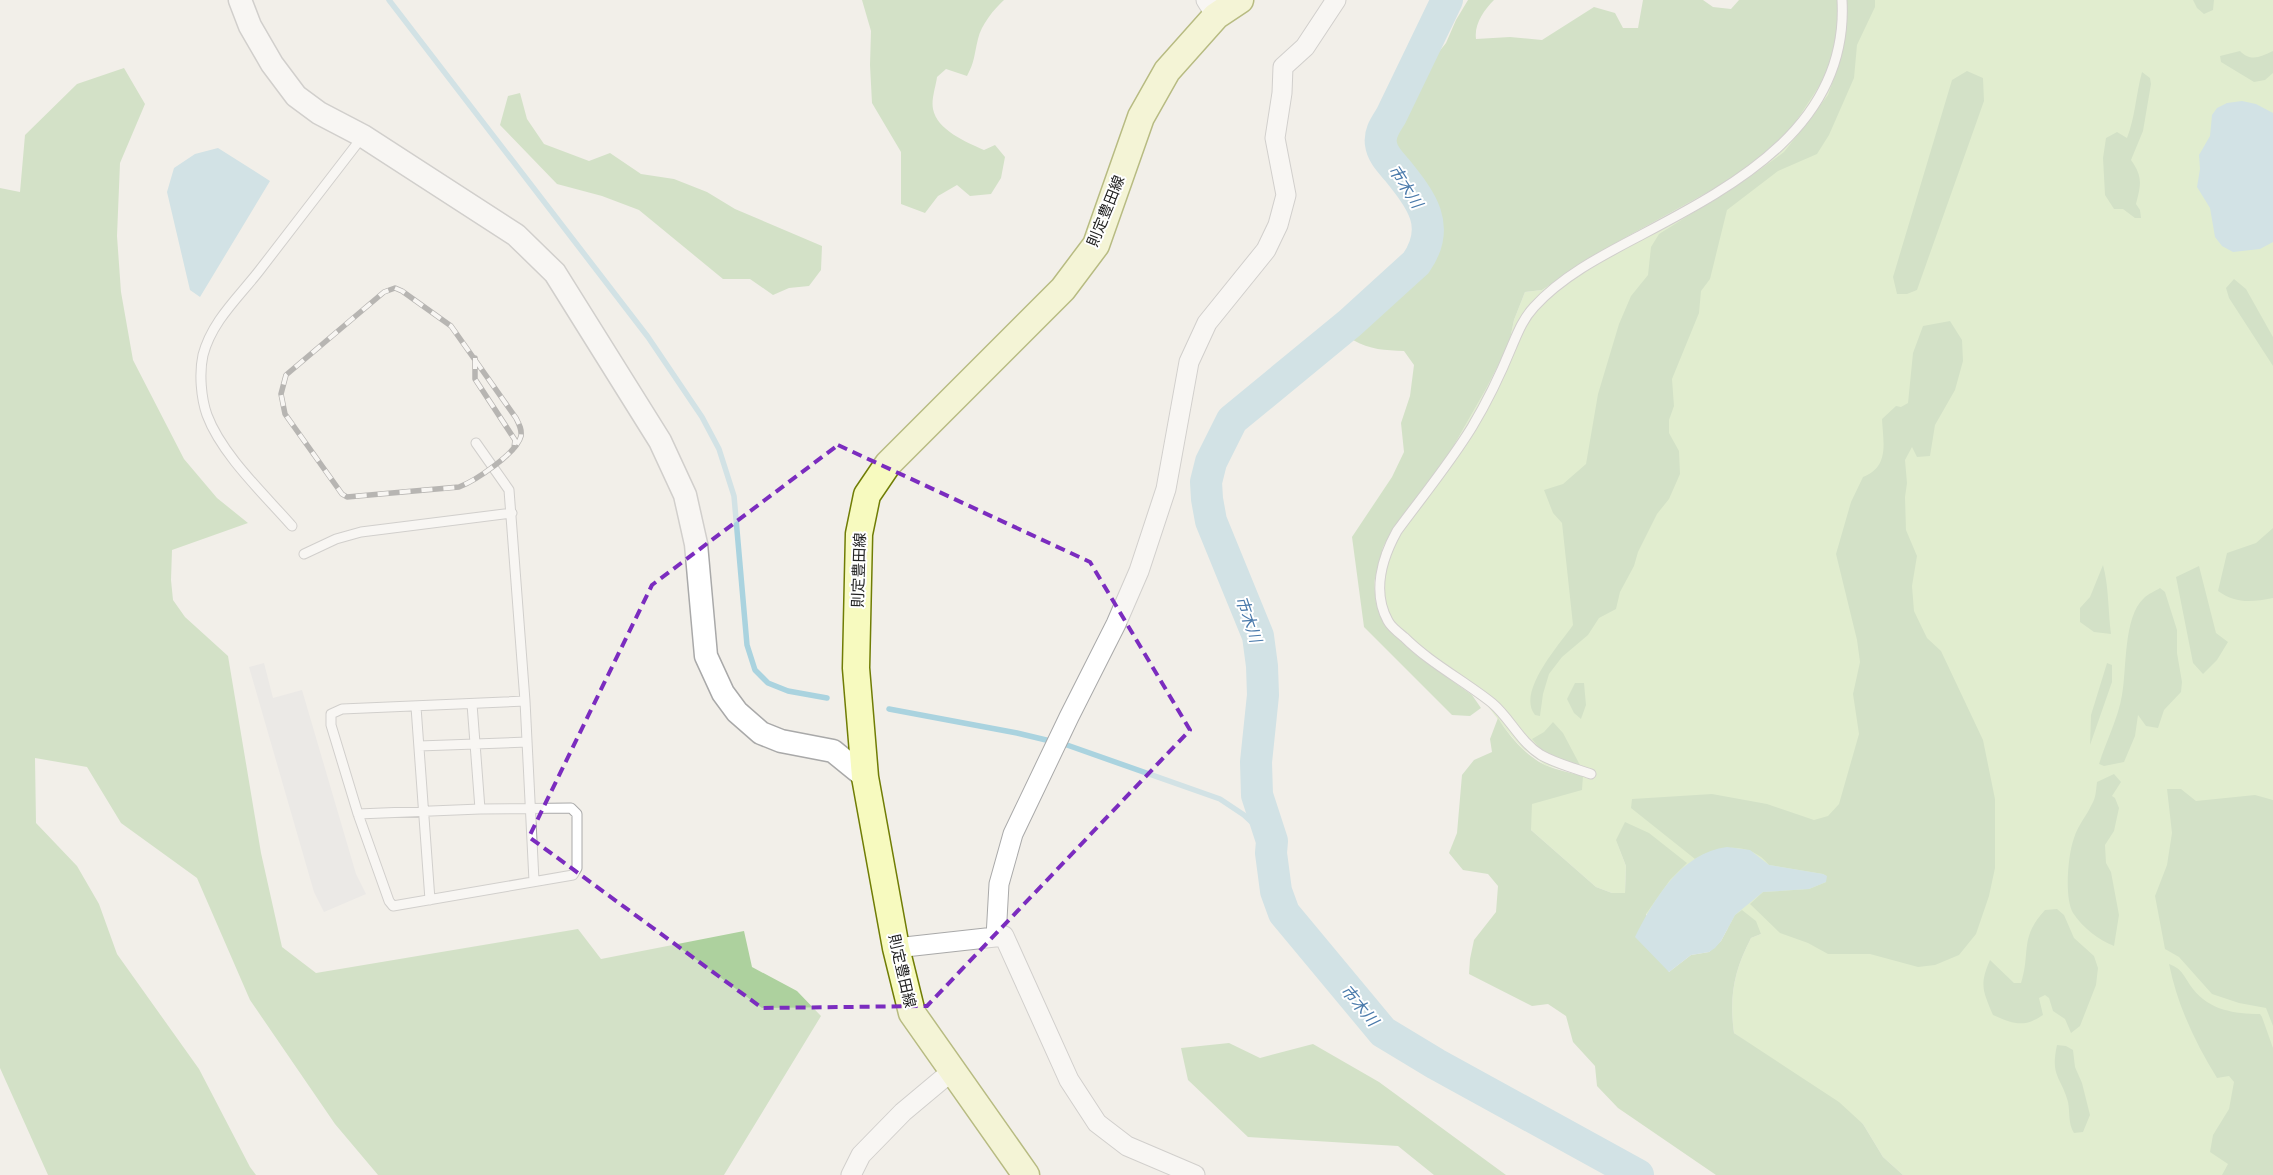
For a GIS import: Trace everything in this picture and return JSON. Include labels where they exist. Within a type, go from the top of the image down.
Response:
[{"type":"main road","name":"則定豊田線","points":[[1026,1175],[912,1013],[896,948],[865,777],[856,668],[859,534],[868,494],[888,464],[1063,289],[1096,245],[1141,117],[1167,71],[1211,8],[1240,0]]},
{"type":"street","points":[[240,0],[250,26],[272,64],[296,96],[319,113],[363,136],[516,235],[555,273],[660,441],[686,495],[696,544],[706,656],[723,693],[737,712],[761,732],[781,742],[833,751],[865,777]]},
{"type":"street","points":[[996,937],[999,884],[1013,834],[1116,624],[1138,571],[1166,489],[1189,362],[1207,323],[1266,250],[1278,225],[1286,194],[1275,138],[1282,93],[1283,67],[1305,47],[1336,0]]},
{"type":"street","points":[[896,948],[1004,936],[1069,1080],[1097,1123],[1126,1146],[1195,1175]]},
{"type":"street","points":[[851,1175],[861,1155],[903,1112],[952,1071]]},
{"type":"lane","points":[[1591,774],[1556,762],[1540,754],[1525,742],[1493,704],[1418,652],[1388,622],[1380,601],[1379,582],[1388,548],[1397,531],[1472,427],[1512,347],[1519,326],[1533,307],[1575,273],[1743,177],[1770,156],[1795,131],[1816,103],[1830,77],[1840,47],[1843,15],[1842,0]]},
{"type":"lane","points":[[292,526],[228,451],[215,432],[207,415],[201,390],[203,356],[217,321],[250,282],[363,136]]},
{"type":"lane","points":[[476,443],[509,490],[532,808],[534,881]]},
{"type":"lane","points":[[304,554],[336,539],[361,532],[512,514]]},
{"type":"lane","points":[[358,814],[480,809],[571,808],[577,814],[577,868],[573,875],[393,906],[389,901],[358,814],[331,724],[331,714],[342,710],[525,701]]},
{"type":"lane","points":[[472,704],[480,809]]},
{"type":"lane","points":[[416,707],[430,900]]},
{"type":"lane","points":[[419,746],[527,742]]},
{"type":"highlighted area","points":[[838,445],[1090,562],[1190,730],[927,1006],[762,1008],[529,837],[652,585]]},
{"type":"green space","points":[[862,0],[1004,0],[982,28],[973,62],[967,76],[946,69],[937,77],[933,101],[933,109],[936,116],[946,129],[984,150],[995,145],[1005,157],[1001,178],[991,194],[970,196],[957,185],[938,196],[925,213],[901,204],[901,152],[872,103],[871,31]]},
{"type":"green space","points":[[1468,0],[1494,0],[1480,18],[1476,39],[1510,37],[1542,40],[1594,7],[1615,13],[1623,28],[1638,28],[1643,0],[1703,0],[1713,7],[1731,9],[1739,0],[1838,0],[1837,45],[1827,74],[1791,129],[1739,175],[1619,241],[1542,290],[1525,292],[1514,320],[1509,344],[1486,389],[1449,454],[1393,529],[1383,547],[1374,583],[1376,603],[1386,627],[1415,654],[1472,695],[1481,708],[1470,716],[1452,715],[1364,627],[1352,537],[1392,477],[1404,452],[1401,423],[1410,396],[1414,365],[1404,351],[1372,348],[1353,340],[1354,330],[1425,260],[1432,240],[1433,223],[1427,208],[1389,155],[1385,139],[1398,134],[1430,63],[1446,43],[1456,20]]},
{"type":"green space","points":[[1838,0],[2273,0],[2273,1175],[1903,1175],[1883,1157],[1863,1124],[1734,1033],[1733,995],[1740,962],[1751,938],[1761,934],[1646,914],[1616,840],[1626,866],[1625,894],[1612,893],[1596,887],[1531,830],[1531,804],[1574,773],[1545,765],[1522,748],[1487,705],[1415,654],[1386,627],[1376,603],[1374,583],[1383,547],[1393,529],[1449,454],[1486,389],[1509,344],[1514,320],[1525,292],[1542,290],[1619,241],[1739,175],[1791,129]]},
{"type":"green space","points":[[1846,0],[1875,0],[1875,7],[1857,45],[1854,78],[1829,135],[1817,154],[1778,171],[1727,210],[1710,279],[1701,291],[1699,313],[1672,379],[1674,406],[1669,420],[1669,433],[1679,451],[1680,474],[1669,499],[1657,514],[1638,552],[1634,566],[1620,592],[1616,609],[1599,618],[1588,635],[1562,657],[1549,674],[1543,694],[1540,716],[1535,715],[1531,705],[1531,694],[1535,681],[1550,656],[1573,625],[1562,523],[1553,513],[1544,490],[1563,484],[1586,464],[1598,394],[1619,324],[1631,296],[1648,275],[1651,247],[1659,234],[1747,179],[1784,152],[1828,95],[1845,40]]},
{"type":"green space","points":[[2193,0],[2214,0],[2213,10],[2204,14],[2197,8]]},
{"type":"green space","points":[[2240,51],[2248,56],[2260,57],[2273,51],[2273,73],[2265,80],[2254,82],[2221,62],[2220,56]]},
{"type":"green space","points":[[124,68],[145,104],[120,163],[117,236],[121,292],[133,360],[184,459],[217,498],[248,523],[172,550],[171,580],[173,600],[185,617],[228,656],[261,853],[282,947],[316,973],[578,929],[601,959],[744,931],[752,967],[797,991],[821,1016],[724,1175],[378,1175],[335,1124],[250,1000],[197,878],[121,823],[87,767],[35,758],[36,823],[77,866],[99,904],[117,954],[199,1069],[256,1175],[48,1175],[0,1068],[0,188],[20,192],[25,135],[77,84]]},
{"type":"green space","points":[[1967,71],[1983,78],[1984,101],[1917,290],[1907,294],[1897,294],[1893,277],[1952,80]]},
{"type":"green space","points":[[2142,72],[2150,78],[2151,84],[2143,131],[2131,160],[2138,171],[2140,181],[2136,204],[2140,210],[2141,218],[2135,218],[2123,209],[2114,209],[2105,195],[2103,158],[2106,138],[2117,132],[2127,138]]},
{"type":"green space","points":[[520,93],[527,119],[544,144],[589,161],[610,153],[641,174],[674,179],[707,192],[735,209],[822,246],[821,270],[809,286],[789,288],[773,295],[750,279],[723,279],[639,210],[602,196],[557,184],[500,125],[508,96]]},
{"type":"green space","points":[[2234,279],[2246,289],[2273,337],[2273,366],[2229,298],[2226,288]]},
{"type":"green space","points":[[1950,321],[1962,340],[1963,361],[1955,390],[1935,425],[1930,456],[1917,457],[1912,447],[1905,460],[1907,483],[1905,497],[1906,530],[1917,556],[1912,586],[1914,611],[1927,638],[1941,651],[1983,740],[1995,799],[1995,868],[1989,896],[1976,934],[1959,955],[1935,965],[1918,967],[1870,954],[1828,954],[1808,943],[1780,933],[1750,904],[1763,892],[1809,889],[1826,882],[1826,876],[1769,865],[1753,852],[1743,849],[1724,848],[1695,859],[1631,808],[1632,799],[1712,794],[1767,804],[1814,820],[1828,816],[1839,804],[1859,734],[1853,694],[1860,662],[1857,640],[1836,554],[1851,502],[1863,477],[1872,473],[1878,467],[1881,460],[1884,445],[1882,419],[1896,406],[1901,407],[1908,403],[1913,353],[1923,326]]},
{"type":"green space","points":[[2273,528],[2273,598],[2244,601],[2231,598],[2218,591],[2227,553],[2256,543]]},
{"type":"green space","points":[[2103,565],[2111,634],[2094,632],[2080,622],[2080,608],[2090,597]]},
{"type":"green space","points":[[2199,566],[2216,633],[2228,642],[2217,660],[2203,674],[2193,663],[2176,577]]},
{"type":"green space","points":[[2160,588],[2165,592],[2177,630],[2177,653],[2182,682],[2181,692],[2164,710],[2158,728],[2146,726],[2138,715],[2135,736],[2124,762],[2104,766],[2099,764],[2120,704],[2132,618],[2144,598]]},
{"type":"green space","points":[[2107,663],[2112,665],[2112,682],[2090,745],[2091,715]]},
{"type":"green space","points":[[1575,683],[1584,683],[1586,705],[1581,719],[1574,713],[1567,699]]},
{"type":"green space","points":[[1498,718],[1518,745],[1538,761],[1554,768],[1583,776],[1582,790],[1532,804],[1531,830],[1596,887],[1612,893],[1625,893],[1626,866],[1616,840],[1625,822],[1649,833],[1687,863],[1670,880],[1646,914],[1669,972],[1691,955],[1709,952],[1721,941],[1735,915],[1742,910],[1756,921],[1761,934],[1751,938],[1740,962],[1734,984],[1732,1007],[1734,1033],[1839,1102],[1863,1124],[1883,1157],[1903,1175],[1716,1175],[1618,1108],[1597,1086],[1595,1066],[1573,1042],[1566,1016],[1548,1004],[1532,1006],[1469,974],[1474,940],[1496,912],[1498,886],[1488,874],[1463,870],[1449,853],[1457,833],[1462,775],[1474,760],[1492,752],[1490,739]]},
{"type":"green space","points":[[1553,722],[1563,733],[1581,767],[1542,751],[1532,739],[1544,732]]},
{"type":"green space","points":[[2114,774],[2121,782],[2112,796],[2115,798],[2119,808],[2114,831],[2105,845],[2106,863],[2111,872],[2119,915],[2114,946],[2092,933],[2073,913],[2070,906],[2068,876],[2072,845],[2080,824],[2093,802],[2097,782]]},
{"type":"green space","points":[[2167,789],[2181,789],[2196,801],[2255,795],[2273,800],[2273,1026],[2266,1008],[2239,1003],[2212,994],[2179,957],[2165,949],[2155,896],[2167,865],[2172,833]]},
{"type":"green space","points":[[2057,909],[2064,915],[2074,938],[2094,956],[2098,968],[2096,985],[2080,1026],[2071,1033],[2065,1019],[2053,1011],[2049,998],[2045,995],[2039,998],[2043,1015],[2030,1022],[2018,1023],[2007,1021],[1993,1015],[1985,994],[1983,982],[1990,960],[2014,983],[2021,983],[2027,945],[2032,929],[2045,910]]},
{"type":"green space","points":[[2169,964],[2180,971],[2199,996],[2207,1002],[2232,1012],[2260,1014],[2262,1017],[2273,1048],[2273,1175],[2222,1175],[2228,1164],[2210,1152],[2213,1135],[2229,1109],[2234,1082],[2229,1076],[2217,1078],[2201,1051],[2182,1009]]},
{"type":"green space","points":[[1229,1043],[1260,1058],[1313,1044],[1379,1082],[1506,1175],[1434,1175],[1398,1146],[1248,1137],[1188,1080],[1181,1048]]},
{"type":"green space","points":[[2057,1045],[2066,1046],[2073,1050],[2075,1067],[2082,1083],[2090,1115],[2083,1132],[2074,1133],[2071,1126],[2068,1102],[2057,1076],[2055,1056]]},
{"type":"shaded area","points":[[264,663],[273,698],[302,690],[356,874],[366,894],[324,912],[314,892],[249,667]]},
{"type":"water","points":[[2242,101],[2256,104],[2273,113],[2273,242],[2260,249],[2233,252],[2222,246],[2215,237],[2210,208],[2197,187],[2200,169],[2199,155],[2210,136],[2212,115],[2217,108],[2227,103]]},
{"type":"water","points":[[218,148],[270,181],[200,297],[190,290],[167,192],[174,168],[195,154]]},
{"type":"water","points":[[1727,847],[1750,850],[1769,865],[1823,874],[1827,876],[1826,882],[1809,889],[1763,892],[1735,915],[1721,941],[1715,948],[1709,952],[1691,955],[1669,972],[1635,937],[1660,893],[1683,868],[1696,858],[1711,851]]},
{"type":"waterway","points":[[389,0],[648,337],[702,417],[719,449],[734,496],[747,645],[755,670],[768,683],[788,691],[827,698]]},
{"type":"waterway","name":"市木川","points":[[1447,0],[1381,136],[1385,155],[1414,192],[1425,214],[1428,225],[1424,250],[1416,263],[1350,323],[1232,420],[1211,462],[1206,482],[1207,499],[1211,521],[1258,636],[1263,695],[1256,762],[1257,795],[1272,841],[1271,853],[1276,891],[1284,913],[1383,1032],[1436,1064],[1638,1175]]},
{"type":"waterway","points":[[889,709],[1017,733],[1067,745],[1220,799],[1244,815],[1272,841]]},
{"type":"railway","points":[[395,288],[451,326],[516,418],[521,429],[521,436],[518,443],[504,458],[485,473],[459,487],[347,497],[342,494],[285,414],[281,394],[286,375],[384,292],[395,288]]},
{"type":"railway","points":[[475,358],[475,379],[515,440],[514,448]]}]
